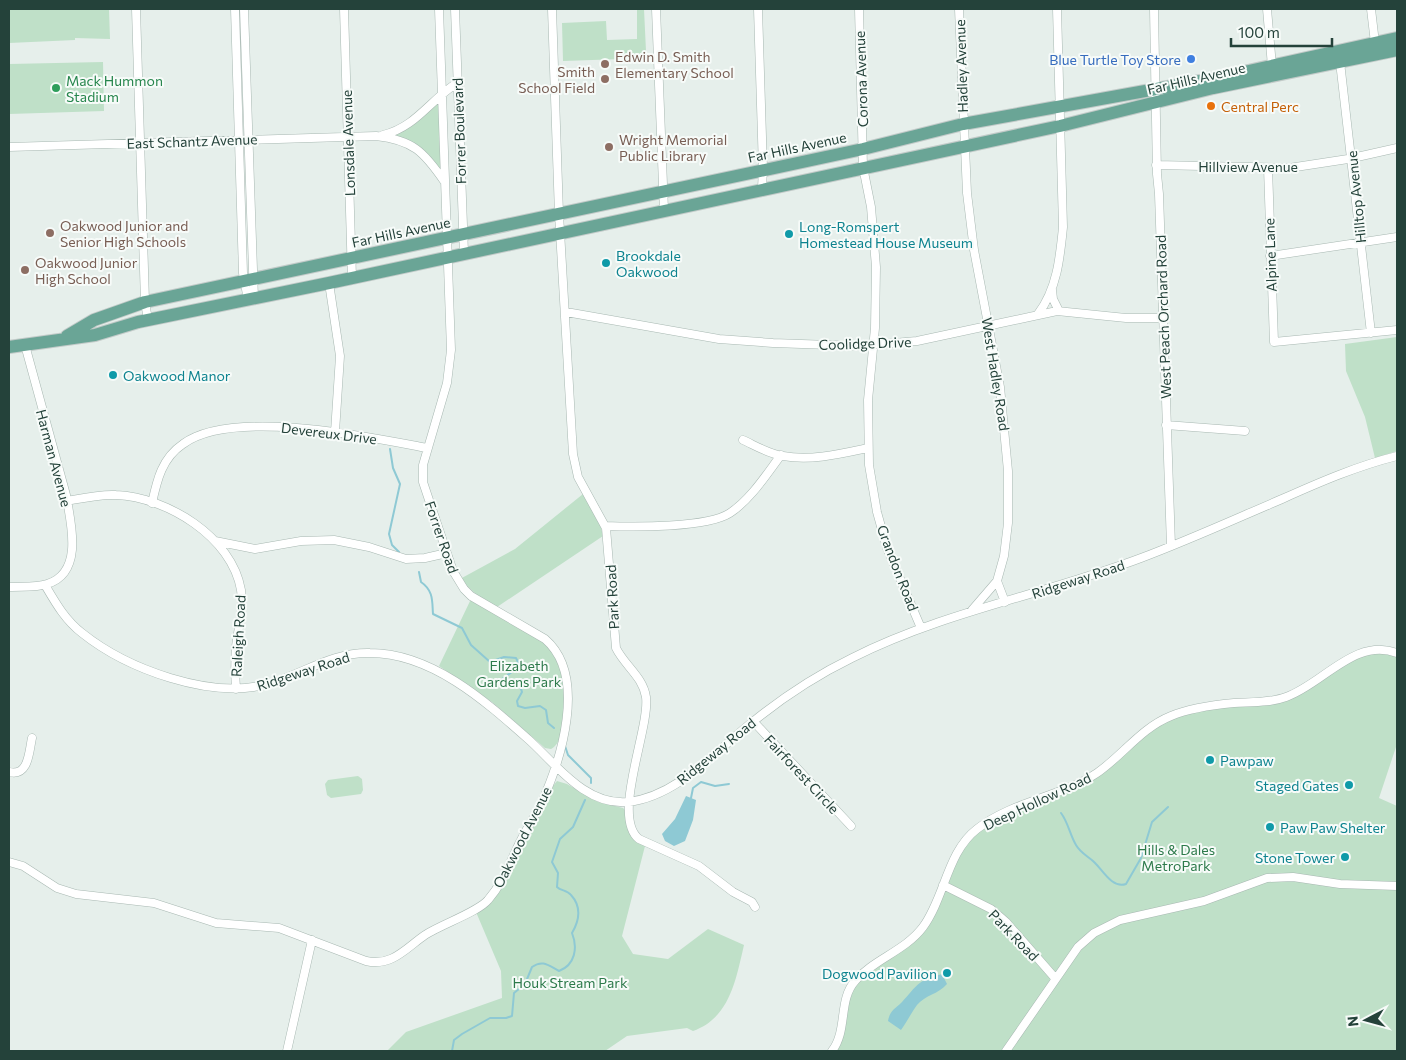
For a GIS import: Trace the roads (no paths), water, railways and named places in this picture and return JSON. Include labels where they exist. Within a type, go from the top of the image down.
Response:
[{"type":"main road","name":"Far Hills Avenue","points":[[63,338],[94,320],[145,302],[248,282],[763,169],[863,149],[963,124],[1156,84],[1272,66],[1397,38]]},
{"type":"main road","name":"Far Hills Avenue","points":[[9,347],[95,335],[148,320],[1060,126],[1156,102],[1397,50]]},
{"type":"street","points":[[136,9],[145,302],[148,320]]},
{"type":"street","points":[[235,9],[240,139],[248,282],[251,299]]},
{"type":"street","points":[[244,9],[248,139],[248,282]]},
{"type":"street","name":"Lonsdale Avenue","points":[[344,9],[352,278]]},
{"type":"street","name":"Forrer Boulevard","points":[[439,9],[444,181],[449,238]]},
{"type":"street","name":"Forrer Boulevard","points":[[455,9],[464,253]]},
{"type":"street","name":"Park Road","points":[[552,9],[559,214],[566,312],[570,420],[575,466],[584,488],[605,526],[610,559],[614,639],[620,656],[640,680],[646,695],[645,713],[630,802],[629,824],[634,835],[653,846],[699,866],[733,892],[752,902],[755,907]]},
{"type":"street","points":[[656,9],[664,210]]},
{"type":"street","points":[[758,9],[762,188]]},
{"type":"street","name":"Corona Avenue","points":[[859,9],[863,149]]},
{"type":"street","name":"Hadley Avenue","points":[[960,9],[963,124]]},
{"type":"street","points":[[1038,314],[1052,290],[1060,260],[1063,227],[1057,9]]},
{"type":"street","name":"West Peach Orchard Road","points":[[1154,9],[1156,165],[1170,546]]},
{"type":"street","points":[[1371,9],[1375,43]]},
{"type":"street","points":[[1265,10],[1272,66]]},
{"type":"street","name":"Hilltop Avenue","points":[[1340,62],[1371,333]]},
{"type":"street","name":"East Schantz Avenue","points":[[9,147],[376,136],[390,134],[414,122],[442,93],[458,83]]},
{"type":"street","name":"West Hadley Road","points":[[963,124],[970,225],[1000,387],[1008,471],[1007,540],[997,581],[969,613]]},
{"type":"street","name":"East Schantz Avenue","points":[[376,136],[400,141],[420,151],[434,164],[444,181]]},
{"type":"street","name":"Hillview Avenue","points":[[1156,165],[1268,168],[1304,166],[1397,148]]},
{"type":"street","name":"Grandon Road","points":[[863,149],[863,167],[871,207],[876,267],[874,345],[868,401],[868,448],[872,488],[884,537],[921,628]]},
{"type":"street","name":"Alpine Lane","points":[[1268,168],[1274,342],[1371,333]]},
{"type":"street","points":[[1270,256],[1397,237]]},
{"type":"street","points":[[448,257],[449,238]]},
{"type":"street","name":"Forrer Road","points":[[448,257],[450,367],[423,465],[423,482],[457,580],[472,596],[545,639],[558,652],[565,670],[567,711],[555,767]]},
{"type":"street","points":[[329,283],[340,356],[336,432]]},
{"type":"street","points":[[1052,290],[1053,299],[1059,311]]},
{"type":"street","name":"Coolidge Drive","points":[[566,312],[719,338],[773,344],[874,345],[917,341],[1059,311],[1126,318],[1162,318]]},
{"type":"street","points":[[1371,333],[1397,330]]},
{"type":"street","name":"Harman Avenue","points":[[25,345],[26,358],[67,501],[72,544],[70,562],[58,578],[44,585]]},
{"type":"street","points":[[1166,425],[1245,431]]},
{"type":"street","name":"Devereux Drive","points":[[152,503],[157,480],[168,459],[182,444],[200,435],[260,427],[336,432],[427,448]]},
{"type":"street","points":[[743,440],[781,456],[816,457],[868,448]]},
{"type":"street","points":[[605,526],[686,524],[706,522],[722,517],[739,506],[781,456]]},
{"type":"street","name":"Ridgeway Road","points":[[44,585],[61,610],[82,633],[121,657],[194,685],[236,689],[275,682],[329,659],[345,655],[370,653],[415,660],[446,676],[485,703],[527,738],[569,779],[594,794],[616,802],[630,802],[667,789],[689,774],[753,721],[802,686],[874,647],[921,628],[1081,579],[1170,546],[1345,472],[1397,456]]},
{"type":"street","name":"Raleigh Road","points":[[67,501],[115,495],[152,503],[184,518],[213,540],[229,560],[241,592],[236,689]]},
{"type":"street","points":[[213,540],[255,549],[301,542],[334,540],[366,546],[406,559],[425,558],[447,553]]},
{"type":"street","points":[[997,581],[1005,602]]},
{"type":"street","points":[[9,587],[44,585]]},
{"type":"street","name":"Deep Hollow Road","points":[[832,1051],[842,1031],[846,999],[855,981],[916,935],[930,916],[951,864],[976,829],[1019,806],[1094,774],[1159,721],[1196,709],[1283,698],[1306,688],[1341,663],[1360,653],[1378,649],[1397,653]]},
{"type":"street","name":"Fairforest Circle","points":[[753,721],[851,826]]},
{"type":"street","points":[[9,772],[17,772],[25,766],[32,738]]},
{"type":"street","name":"Oakwood Avenue","points":[[9,862],[24,866],[57,888],[76,894],[154,903],[216,923],[279,928],[366,961],[387,961],[399,956],[438,928],[481,907],[503,880],[520,842],[540,806],[555,767]]},
{"type":"street","points":[[1006,1051],[1078,947],[1104,927],[1132,916],[1204,901],[1267,878],[1293,877],[1340,884],[1397,886]]},
{"type":"street","name":"Park Road","points":[[942,885],[991,909],[1006,922],[1055,978]]},
{"type":"street","points":[[287,1051],[312,940]]},
{"type":"water","points":[[686,796],[696,800],[693,820],[685,841],[674,846],[665,841],[662,834],[675,819]]},
{"type":"water","points":[[942,974],[947,984],[920,1002],[901,1030],[888,1021],[891,1012],[918,984]]},
{"type":"waterway","points":[[390,449],[393,468],[400,484],[389,534],[392,545],[399,552]]},
{"type":"waterway","points":[[419,572],[421,582],[430,593],[433,614],[462,628],[471,645],[490,662],[504,657],[516,658],[520,666],[502,679],[501,684],[516,684],[519,686],[522,692],[517,701],[518,706],[525,708],[540,706],[546,710],[548,723],[554,728]]},
{"type":"waterway","points":[[565,746],[568,755],[591,778],[591,783]]},
{"type":"waterway","points":[[691,798],[693,788],[701,782],[715,786],[729,784]]},
{"type":"waterway","points":[[452,1051],[454,1040],[462,1034],[490,1018],[512,1016],[514,993],[525,984],[532,967],[543,963],[559,971],[569,965],[572,960],[575,950],[572,933],[578,919],[577,904],[568,892],[557,887],[558,873],[552,862],[560,839],[573,827],[585,800]]},
{"type":"waterway","points":[[1061,813],[1078,848],[1113,882],[1121,885],[1126,884],[1141,858],[1152,822],[1168,807]]},
{"type":"place","name":"Blue Turtle Toy Store","points":[[1191,59]]},
{"type":"place","name":"Edwin D. Smith Elementary School","points":[[605,64]]},
{"type":"place","name":"Smith School Field","points":[[605,79]]},
{"type":"place","name":"Mack Hummon Stadium","points":[[56,88]]},
{"type":"place","name":"Central Perc","points":[[1211,106]]},
{"type":"place","name":"Wright Memorial Public Library","points":[[609,147]]},
{"type":"place","name":"Oakwood Junior and Senior High Schools","points":[[50,233]]},
{"type":"place","name":"Long-Romspert Homestead House Museum","points":[[789,234]]},
{"type":"place","name":"Brookdale Oakwood","points":[[606,263]]},
{"type":"place","name":"Oakwood Junior High School","points":[[25,270]]},
{"type":"place","name":"Oakwood Manor","points":[[113,375]]},
{"type":"place","name":"Pawpaw","points":[[1210,760]]},
{"type":"place","name":"Staged Gates","points":[[1349,785]]},
{"type":"place","name":"Paw Paw Shelter","points":[[1270,827]]},
{"type":"place","name":"Stone Tower","points":[[1345,857]]},
{"type":"place","name":"Dogwood Pavilion","points":[[947,973]]},
{"type":"park label","name":"Elizabeth Gardens Park","points":[[519,674]]},
{"type":"park label","name":"Hills & Dales MetroPark","points":[[1176,858]]},
{"type":"park label","name":"Houk Stream Park","points":[[570,982]]}]
